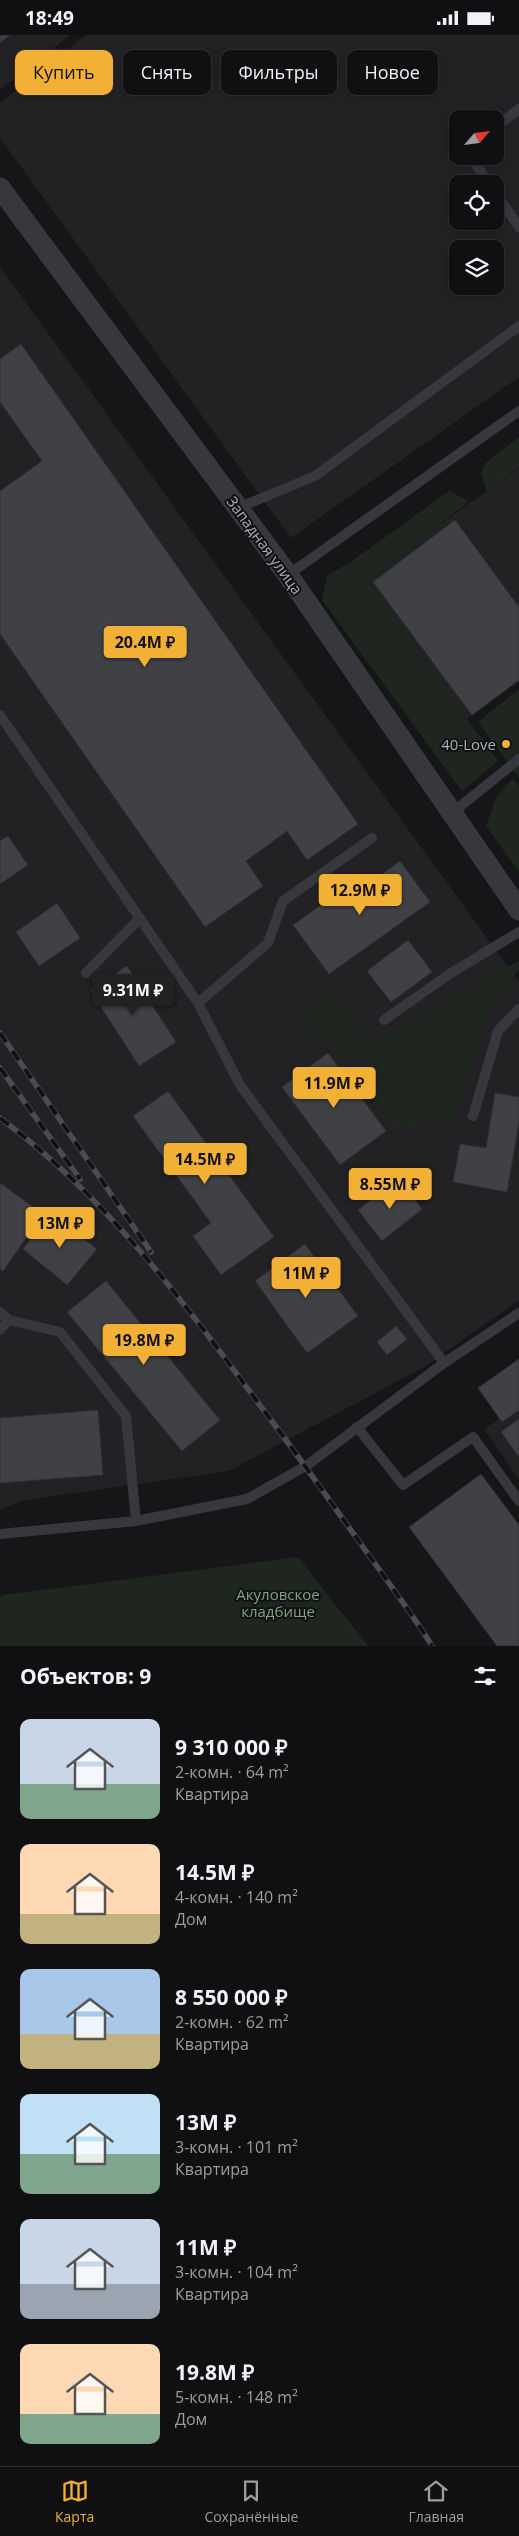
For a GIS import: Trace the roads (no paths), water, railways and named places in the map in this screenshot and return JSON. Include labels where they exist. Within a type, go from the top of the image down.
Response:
[{"type":"street","name":"Западная улица","points":[[0,188],[288,575],[519,910]]},
{"type":"lane","points":[[504,121],[519,109]]},
{"type":"lane","points":[[504,205],[519,227]]},
{"type":"lane","points":[[238,508],[315,476],[519,326]]},
{"type":"lane","points":[[288,575],[519,411]]},
{"type":"lane","points":[[0,715],[198,1003],[240,1085],[444,1363]]},
{"type":"lane","points":[[452,813],[519,759]]},
{"type":"lane","points":[[198,1003],[268,943],[283,901],[372,838]]},
{"type":"lane","points":[[86,973],[140,917]]},
{"type":"lane","points":[[384,1020],[451,973],[519,932]]},
{"type":"lane","points":[[473,1116],[498,1031],[519,1009]]},
{"type":"lane","points":[[0,1312],[10,1320],[60,1332],[126,1415],[136,1521]]},
{"type":"lane","points":[[0,1534],[136,1521],[247,1499],[306,1466],[444,1363],[519,1313]]},
{"type":"lane","points":[[0,1330],[10,1320]]},
{"type":"lane","points":[[357,1427],[403,1485],[473,1437],[519,1501]]},
{"type":"railway","points":[[0,1033],[151,1252]]},
{"type":"railway","points":[[0,1068],[80,1179]]},
{"type":"railway","points":[[0,1118],[39,1149],[76,1183],[111,1218],[175,1293],[293,1450],[405,1605],[432,1646]]},
{"type":"place","name":"40-Love","points":[[506,744]]},
{"type":"park label","name":"Акуловское кладбище","points":[[278,1602]]}]
